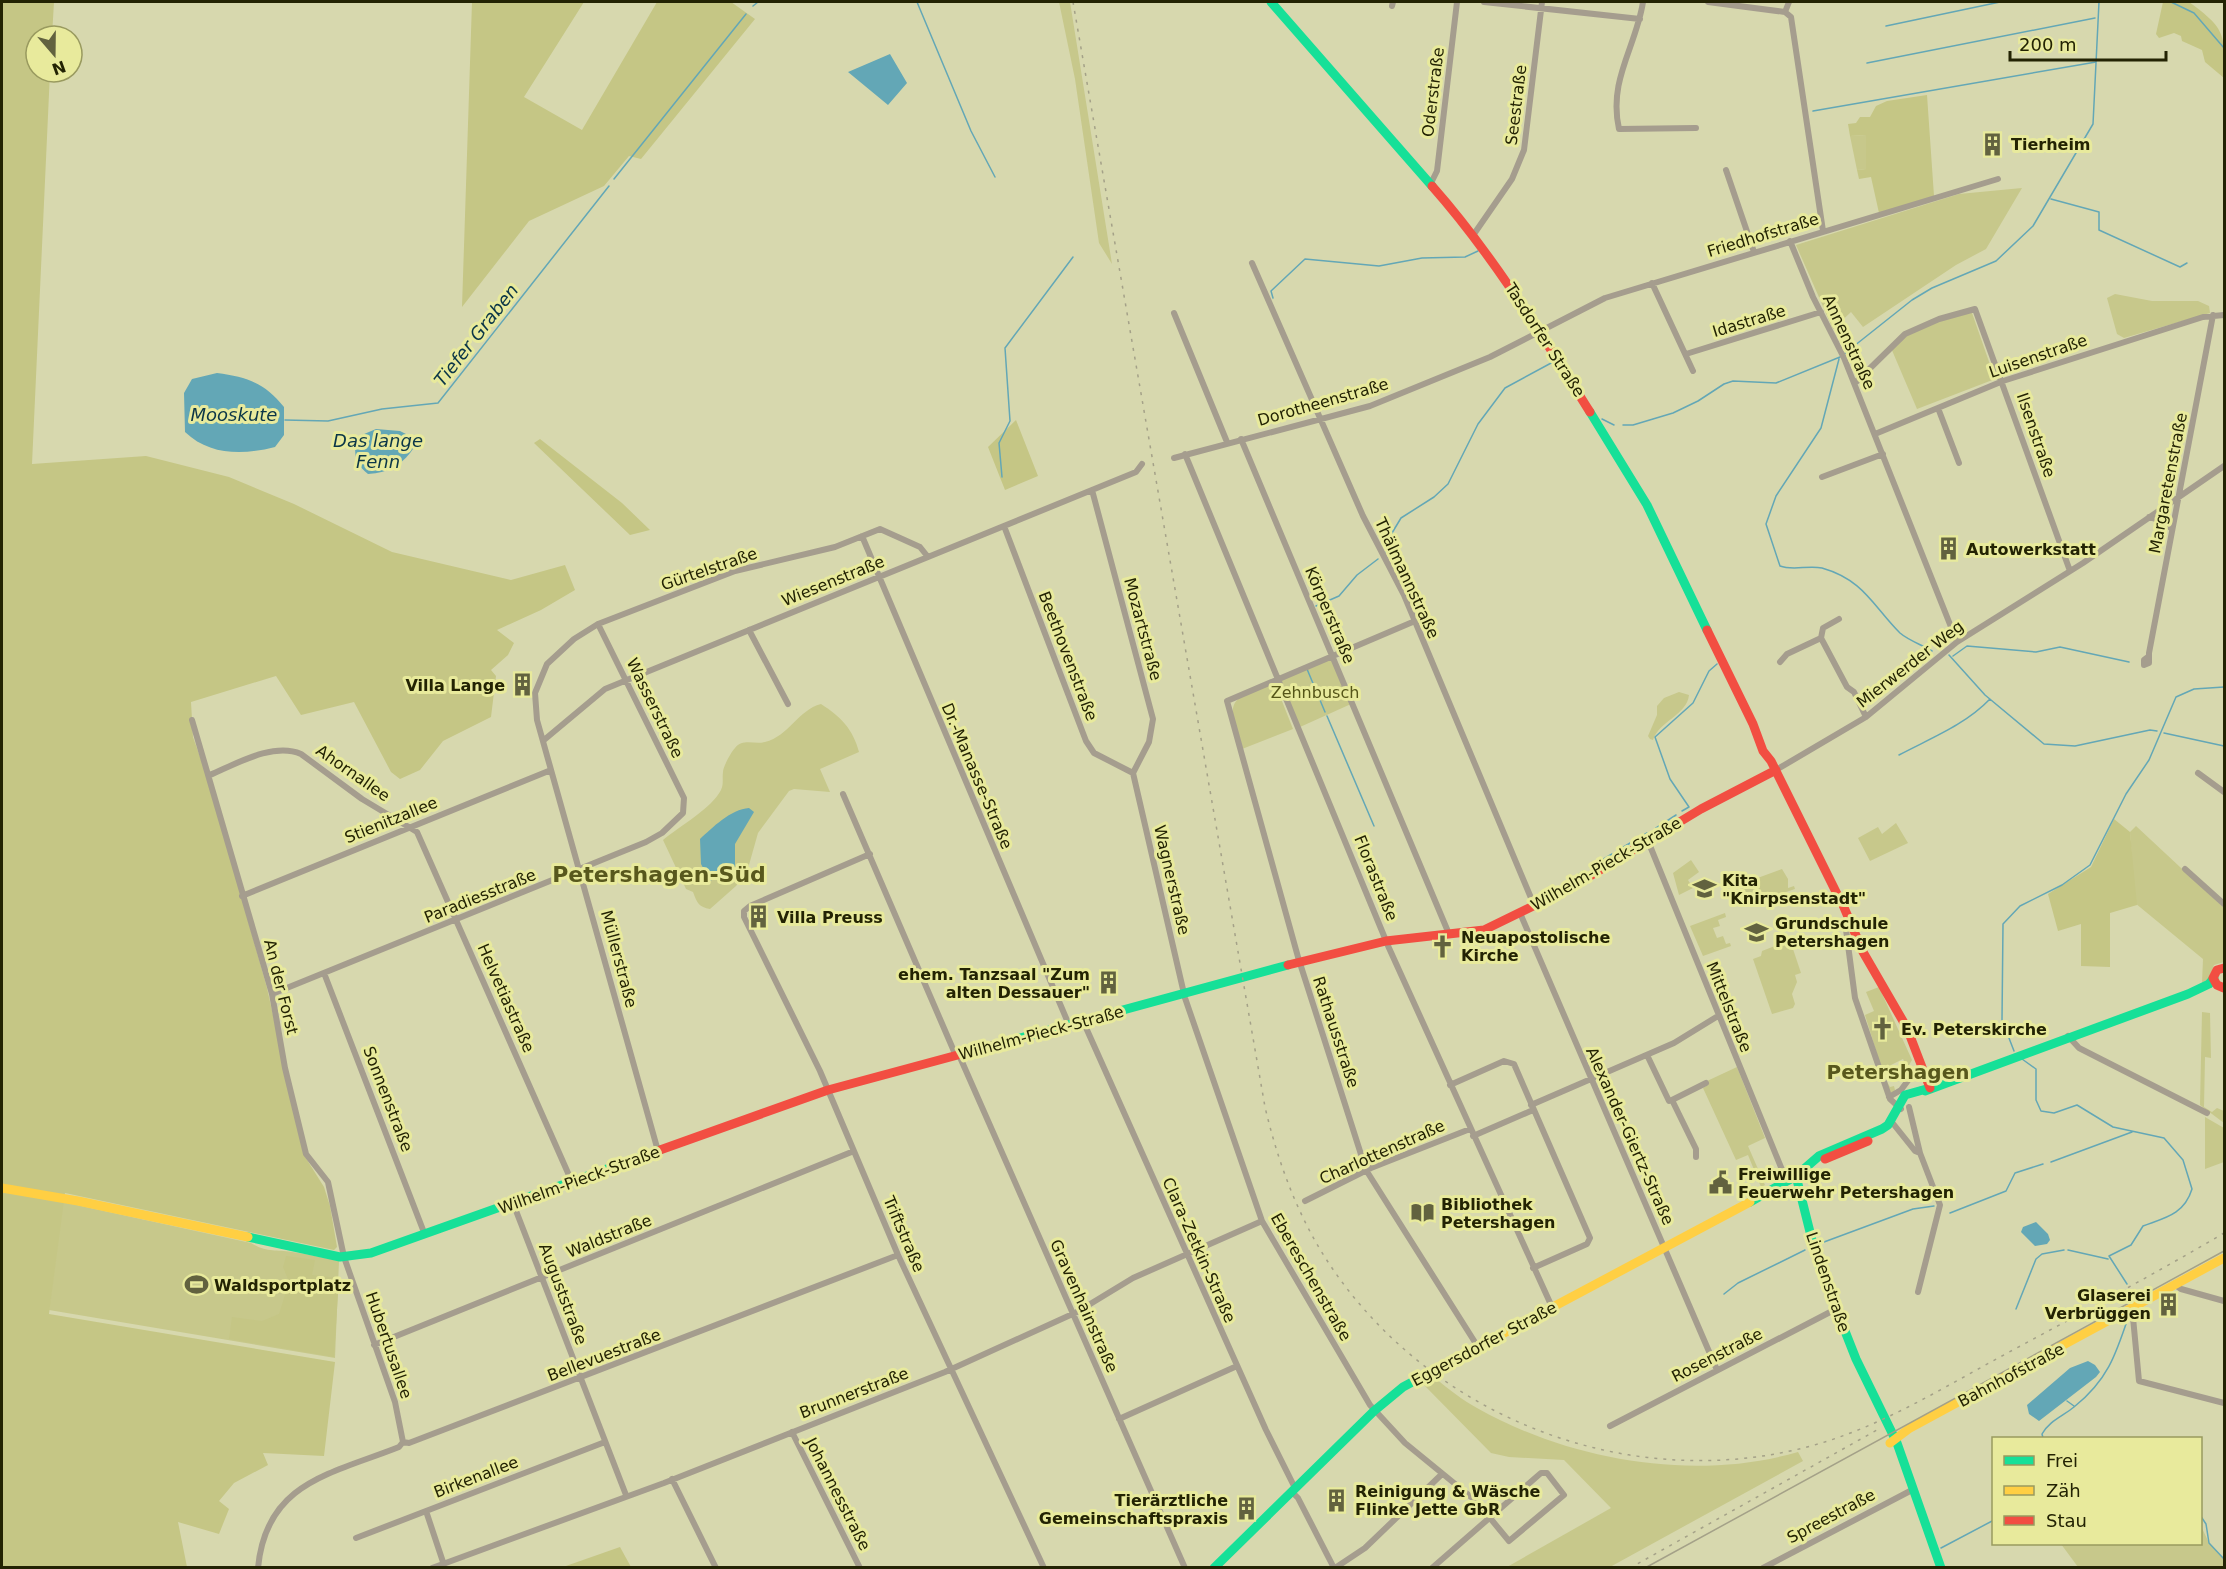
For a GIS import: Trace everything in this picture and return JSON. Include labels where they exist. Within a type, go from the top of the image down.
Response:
[{"type":"street","name":"Tasdorfer Straße","points":[[1270,2],[1474,234],[1541,332],[1647,505],[1753,724],[1766,743],[1771,761],[1841,902],[1863,952],[1902,1017],[1930,1088]]},
{"type":"street","name":"Oderstraße","points":[[1431,183],[1437,171],[1457,2]]},
{"type":"street","points":[[1484,2],[1542,5],[1640,18]]},
{"type":"street","points":[[1643,2],[1640,18],[1616,88],[1619,129],[1696,128]]},
{"type":"street","points":[[1708,2],[1785,12],[1791,17],[1809,124],[1823,231]]},
{"type":"street","points":[[1785,12],[1789,2]]},
{"type":"street","name":"Seestraße","points":[[1474,234],[1512,180],[1524,150],[1542,5]]},
{"type":"street","points":[[1726,170],[1754,252]]},
{"type":"street","name":"Friedhofstraße","points":[[1541,332],[1605,298],[1998,179]]},
{"type":"street","name":"Annenstraße","points":[[1790,241],[1821,312],[1843,355],[1958,642]]},
{"type":"street","name":"Thälmannstraße","points":[[1252,263],[1363,516],[1415,621],[1534,905]]},
{"type":"street","points":[[1652,283],[1693,371]]},
{"type":"street","name":"Ilsenstraße","points":[[1854,383],[1905,334],[1939,319],[1975,309],[2070,571]]},
{"type":"street","name":"Idastraße","points":[[1686,354],[1821,312]]},
{"type":"street","points":[[1174,313],[1227,442]]},
{"type":"street","name":"Luisenstraße","points":[[1875,434],[2003,381],[2213,315],[2224,315]]},
{"type":"street","name":"Margaretenstraße","points":[[2148,657],[2170,528],[2179,498],[2213,315]]},
{"type":"street","name":"Dorotheenstraße","points":[[1174,458],[1380,402],[1490,357],[1541,332]]},
{"type":"street","points":[[1938,408],[1959,463]]},
{"type":"street","name":"Körperstraße","points":[[1241,439],[1449,934]]},
{"type":"street","name":"Florastraße","points":[[1185,454],[1386,941],[1552,1307]]},
{"type":"street","points":[[1822,477],[1883,454]]},
{"type":"street","name":"Wiesenstraße","points":[[544,741],[596,694],[1136,472],[1142,464]]},
{"type":"street","name":"Mierwerder Weg","points":[[1776,770],[1866,717],[1958,642],[2070,571],[2224,466]]},
{"type":"street","name":"Mozartstraße","points":[[1092,490],[1153,719],[1149,742],[1133,773]]},
{"type":"street","points":[[2149,518],[2160,520],[2170,528]]},
{"type":"street","name":"Beethovenstraße","points":[[1004,526],[1086,741],[1094,753],[1133,773]]},
{"type":"street","name":"Gürtelstraße","points":[[534,705],[535,693],[547,664],[574,639],[598,624],[735,571],[835,547],[880,529],[920,546],[928,556]]},
{"type":"street","name":"Dr.-Manasse-Straße","points":[[862,536],[1069,1025]]},
{"type":"street","points":[[1839,620],[1823,628],[1821,638],[1847,687],[1854,692],[1866,717]]},
{"type":"street","points":[[1278,679],[1415,621]]},
{"type":"street","name":"Wasserstraße","points":[[598,624],[686,805]]},
{"type":"street","points":[[749,630],[788,704]]},
{"type":"street","points":[[1780,662],[1787,654],[1821,638]]},
{"type":"street","name":"Rathausstraße","points":[[1278,679],[1227,701],[1299,962],[1366,1170],[1478,1347]]},
{"type":"street","name":"Müllerstraße","points":[[534,705],[658,1151]]},
{"type":"street","name":"An der Forst","points":[[192,720],[210,775],[242,896],[272,994],[285,1068],[306,1154],[328,1182],[344,1257]]},
{"type":"street","name":"Ahornallee","points":[[210,775],[248,759],[290,749],[301,754],[362,799],[411,827]]},
{"type":"street","name":"Stienitzallee","points":[[242,896],[551,770]]},
{"type":"street","name":"Wilhelm-Pieck-Straße","points":[[2,1188],[78,1201],[344,1257],[383,1250],[828,1090],[1299,962],[1386,941],[1484,930],[1520,913],[1701,809],[1776,770]]},
{"type":"street","name":"Wagnerstraße","points":[[1133,773],[1184,993]]},
{"type":"street","points":[[2198,773],[2224,792]]},
{"type":"street","name":"Gravenhainstraße","points":[[843,794],[1185,1568]]},
{"type":"street","name":"Paradiesstraße","points":[[272,994],[581,870],[656,837],[673,825],[683,813],[686,805]]},
{"type":"street","name":"Helvetiastraße","points":[[411,827],[417,832],[457,920],[572,1182]]},
{"type":"street","name":"Mittelstraße","points":[[1648,841],[1718,1016],[1792,1179]]},
{"type":"street","name":"Triftstraße","points":[[870,854],[750,906],[744,911],[828,1090],[950,1370],[1044,1568]]},
{"type":"street","points":[[2185,869],[2224,904]]},
{"type":"street","name":"Alexander-Giertz-Straße","points":[[1520,913],[1717,1370]]},
{"type":"street","points":[[1849,919],[1845,922],[1855,998],[1889,1096],[1902,1108],[1940,1205],[1918,1292]]},
{"type":"street","points":[[1849,956],[1863,952]]},
{"type":"street","points":[[1792,1179],[1819,1156],[1882,1129],[1893,1121],[1902,1108],[1905,1095],[1930,1088],[2188,994],[2209,984],[2217,970],[2224,968]]},
{"type":"street","name":"Sonnenstraße","points":[[324,973],[425,1235]]},
{"type":"street","points":[[2214,978],[2223,988]]},
{"type":"street","points":[[2188,994],[2223,988]]},
{"type":"street","name":"Ebereschenstraße","points":[[1184,993],[1262,1221],[1374,1410],[1395,1433],[1476,1501],[1489,1519],[1509,1541],[1564,1495],[1546,1473],[1541,1473],[1489,1519]]},
{"type":"street","points":[[1473,1136],[1692,1033],[1718,1016]]},
{"type":"street","name":"Clara-Zetkin-Straße","points":[[1083,1021],[1293,1490],[1334,1568]]},
{"type":"street","points":[[2068,1036],[2079,1048],[2207,1113]]},
{"type":"street","points":[[1647,1055],[1668,1101],[1706,1083]]},
{"type":"street","points":[[1450,1085],[1504,1061],[1510,1061],[1532,1108],[1590,1238],[1587,1244],[1533,1268]]},
{"type":"street","points":[[1889,1096],[1901,1090],[1915,1071]]},
{"type":"street","points":[[1672,1100],[1696,1149],[1696,1157]]},
{"type":"street","points":[[1893,1121],[1915,1150],[1920,1153]]},
{"type":"street","name":"Charlottenstraße","points":[[1305,1201],[1366,1170],[1470,1129]]},
{"type":"street","name":"Waldstraße","points":[[374,1345],[854,1151]]},
{"type":"street","name":"Eggersdorfer Straße","points":[[1214,1568],[1374,1410],[1403,1387],[1792,1179]]},
{"type":"street","name":"Lindenstraße","points":[[1792,1179],[1802,1192],[1815,1251],[1836,1309],[1877,1400],[1883,1432],[1892,1441],[1901,1461],[1941,1568]]},
{"type":"street","name":"Auguststraße","points":[[513,1203],[626,1495]]},
{"type":"street","name":"Brunnerstraße","points":[[432,1568],[519,1538],[950,1370],[1073,1314],[1133,1278],[1262,1221]]},
{"type":"street","name":"Bellevuestraße","points":[[258,1568],[262,1537],[278,1507],[291,1494],[321,1478],[399,1447],[403,1442],[414,1441],[581,1378],[898,1255]]},
{"type":"street","name":"Hubertusallee","points":[[344,1257],[395,1402],[403,1442]]},
{"type":"street","name":"Bahnhofstraße","points":[[1892,1441],[1910,1428],[2077,1340],[2132,1306],[2224,1258]]},
{"type":"street","points":[[2175,1284],[2181,1290],[2224,1301]]},
{"type":"street","points":[[2132,1306],[2139,1381],[2224,1403]]},
{"type":"street","name":"Rosenstraße","points":[[1610,1426],[1836,1309]]},
{"type":"street","points":[[1119,1419],[1237,1366]]},
{"type":"street","name":"Johannesstraße","points":[[792,1431],[860,1568]]},
{"type":"street","name":"Birkenallee","points":[[356,1538],[605,1442]]},
{"type":"street","points":[[1334,1568],[1365,1548],[1442,1474]]},
{"type":"street","points":[[672,1479],[716,1568]]},
{"type":"street","name":"Spreestraße","points":[[1763,1568],[1912,1490]]},
{"type":"street","points":[[426,1511],[445,1565]]},
{"type":"street","points":[[1432,1568],[1489,1519]]},
{"type":"green space","points":[[2,2],[54,2],[53,24],[24,24],[24,84],[49,84],[32,464],[146,456],[229,477],[294,504],[392,552],[511,580],[565,565],[575,590],[541,610],[497,630],[514,643],[508,655],[491,670],[496,676],[491,717],[443,741],[420,770],[400,779],[391,772],[354,702],[301,715],[276,676],[191,702],[193,737],[209,782],[267,988],[304,1155],[324,1187],[330,1206],[337,1247],[334,1250],[65,1193],[49,1314],[335,1362],[324,1456],[263,1453],[268,1465],[234,1483],[219,1501],[229,1509],[219,1534],[178,1522],[187,1567],[2,1568]]},
{"type":"green space","points":[[472,2],[584,2],[524,97],[582,130],[657,2],[731,2],[755,19],[641,159],[629,156],[604,186],[529,221],[462,307]]},
{"type":"green space","points":[[1059,2],[1070,2],[1112,264],[1099,243],[1075,79]]},
{"type":"green space","points":[[2163,2],[2189,2],[2217,26],[2223,42],[2224,78],[2205,62],[2202,50],[2182,41],[2181,36],[2174,33],[2159,38],[2156,34]]},
{"type":"green space","points":[[1927,95],[1934,196],[1879,213],[1871,177],[1859,179],[1857,170],[1866,169],[1866,135],[1850,136],[1848,124],[1856,123],[1860,117],[1870,117],[1876,106],[1887,101]]},
{"type":"green space","points":[[1866,135],[1866,169],[1857,170],[1850,136]]},
{"type":"green space","points":[[2022,188],[1986,249],[1956,265],[1863,327],[1851,312],[1833,329],[1796,245],[1959,194]]},
{"type":"green space","points":[[2115,294],[2152,301],[2198,301],[2209,306],[2210,313],[2124,338],[2117,334],[2107,298]]},
{"type":"green space","points":[[1971,310],[1995,379],[1917,409],[1891,348],[1913,331]]},
{"type":"green space","points":[[1016,420],[1038,476],[1005,490],[988,447]]},
{"type":"green space","points":[[540,439],[622,503],[650,530],[630,535],[534,443]]},
{"type":"green space","name":"Zehnbusch","points":[[1331,657],[1351,704],[1300,727],[1279,680]]},
{"type":"green space","name":"Zehnbusch","points":[[1274,681],[1293,729],[1242,749],[1234,721],[1234,704],[1247,693]]},
{"type":"green space","points":[[1679,692],[1689,695],[1687,702],[1656,733],[1653,740],[1650,739],[1648,736],[1657,715],[1657,706],[1664,698]]},
{"type":"green space","points":[[821,704],[845,724],[859,752],[820,769],[830,792],[794,789],[789,791],[758,833],[747,872],[736,886],[710,909],[701,906],[693,892],[686,889],[663,840],[717,797],[722,788],[723,770],[731,753],[738,745],[745,742],[761,743],[773,739],[806,712]]},
{"type":"green space","points":[[2114,819],[2130,832],[2137,905],[2110,913],[2110,967],[2081,966],[2081,924],[2058,931],[2048,894],[2091,867]]},
{"type":"green space","points":[[1896,823],[1908,843],[1870,861],[1858,838],[1878,827],[1882,834]]},
{"type":"green space","points":[[2136,826],[2224,908],[2224,962],[2214,965],[2208,980],[2202,983],[2203,959],[2135,903],[2130,832]]},
{"type":"green space","points":[[1691,860],[1699,872],[1688,880],[1693,888],[1679,895],[1673,873]]},
{"type":"green space","points":[[1782,869],[1788,879],[1788,888],[1794,886],[1795,889],[1745,906],[1741,891],[1744,883]]},
{"type":"green space","points":[[1725,913],[1726,917],[1718,920],[1720,926],[1713,928],[1717,938],[1723,936],[1726,944],[1730,943],[1731,946],[1703,956],[1690,926]]},
{"type":"green space","points":[[1790,940],[1801,973],[1795,975],[1797,982],[1792,994],[1795,1004],[1793,1008],[1772,1014],[1753,959],[1761,956],[1762,951]]},
{"type":"green space","points":[[1879,987],[1912,1060],[1905,1072],[1901,1069],[1907,1067],[1903,1059],[1891,1065],[1894,1072],[1899,1073],[1892,1078],[1888,1073],[1884,1076],[1890,1087],[1894,1086],[1893,1094],[1888,1090],[1865,1015],[1874,1011],[1866,992]]},
{"type":"green space","points":[[2202,1012],[2210,1013],[2211,1058],[2205,1057],[2204,1107],[2212,1112],[2217,1108],[2224,1111],[2224,1123],[2200,1105]]},
{"type":"green space","points":[[1737,1067],[1765,1138],[1748,1146],[1765,1185],[1761,1187],[1748,1155],[1736,1160],[1703,1088],[1708,1085],[1707,1081]]},
{"type":"green space","points":[[2205,1117],[2224,1128],[2224,1162],[2205,1169]]},
{"type":"green space","name":"Waldsportplatz","points":[[63,1202],[251,1243],[267,1249],[339,1261],[335,1358],[49,1310]]},
{"type":"green space","points":[[286,1256],[315,1260],[312,1275],[339,1278],[334,1357],[229,1339],[232,1317],[262,1321],[279,1314],[289,1282],[283,1267]]},
{"type":"green space","points":[[1436,1379],[1471,1405],[1514,1426],[1592,1453],[1634,1461],[1676,1465],[1717,1465],[1758,1461],[1798,1452],[1803,1461],[1610,1567],[1507,1567],[1611,1508],[1564,1460],[1509,1457],[1491,1453],[1424,1385]]},
{"type":"green space","points":[[2202,1528],[2209,1543],[2224,1559],[2224,1567],[2078,1567],[2062,1545],[2202,1545]]},
{"type":"green space","points":[[620,1547],[631,1567],[563,1567]]},
{"type":"water","points":[[890,54],[907,83],[888,105],[848,72]]},
{"type":"water","name":"Mooskute","points":[[217,373],[255,382],[270,392],[284,407],[284,435],[275,447],[228,452],[205,446],[185,432],[184,393],[192,379]]},
{"type":"water","name":"Das lange Fenn","points":[[376,429],[400,431],[412,437],[415,446],[401,463],[383,472],[368,474],[358,462],[355,453],[357,437]]},
{"type":"water","points":[[749,808],[754,812],[735,844],[735,867],[710,881],[701,864],[700,839],[729,815]]},
{"type":"water","points":[[2036,1222],[2048,1234],[2050,1240],[2047,1244],[2035,1246],[2021,1232],[2023,1227]]},
{"type":"water","points":[[2088,1361],[2100,1372],[2096,1377],[2039,1421],[2029,1414],[2027,1405],[2070,1368]]},
{"type":"waterway","name":"Tiefer Graben","points":[[753,6],[758,2]]},
{"type":"waterway","points":[[917,2],[971,131],[995,177]]},
{"type":"waterway","points":[[1886,26],[2000,2]]},
{"type":"waterway","points":[[1844,354],[1912,300],[1932,288],[1996,261],[2033,226],[2093,124],[2099,2]]},
{"type":"waterway","points":[[2171,2],[2194,13],[2224,48]]},
{"type":"waterway","name":"Tiefer Graben","points":[[614,179],[746,14]]},
{"type":"waterway","points":[[1867,63],[2095,18]]},
{"type":"waterway","points":[[1813,111],[2096,62]]},
{"type":"waterway","name":"Tiefer Graben","points":[[285,420],[328,421],[382,409],[438,403],[609,186]]},
{"type":"waterway","points":[[2051,199],[2099,212],[2099,230],[2180,267],[2187,263]]},
{"type":"waterway","points":[[1273,298],[1271,291],[1305,259],[1379,266],[1422,258],[1465,257],[1478,251]]},
{"type":"waterway","points":[[1002,477],[999,443],[1010,421],[1005,348],[1073,257]]},
{"type":"waterway","points":[[1623,425],[1633,425],[1673,413],[1733,381],[1776,383],[1840,357]]},
{"type":"waterway","points":[[1839,359],[1821,428],[1776,496],[1766,524],[1780,566],[1822,568],[1848,579],[1867,595],[1900,633],[1932,651]]},
{"type":"waterway","points":[[1386,552],[1392,533],[1401,518],[1434,497],[1448,484],[1478,424],[1505,388],[1553,362]]},
{"type":"waterway","points":[[1602,419],[1614,425]]},
{"type":"waterway","points":[[1316,606],[1339,596],[1357,575],[1378,559]]},
{"type":"waterway","points":[[1953,656],[1967,646],[2036,652],[2060,647],[2129,662]]},
{"type":"waterway","points":[[1949,655],[1985,695],[2044,744],[2075,746],[2150,730],[2157,731]]},
{"type":"waterway","points":[[1682,811],[1689,807],[1670,779],[1655,737],[1693,703],[1709,671],[1717,664]]},
{"type":"waterway","points":[[1307,669],[1325,712]]},
{"type":"waterway","points":[[2014,1051],[2002,1020],[2003,924],[2020,906],[2062,885],[2090,865],[2126,794],[2149,760],[2176,697],[2194,689],[2224,687]]},
{"type":"waterway","points":[[1899,755],[1959,724],[1990,699]]},
{"type":"waterway","points":[[1327,716],[1374,826]]},
{"type":"waterway","points":[[2164,733],[2224,746]]},
{"type":"waterway","points":[[1656,828],[1676,815]]},
{"type":"waterway","points":[[1620,849],[1647,833]]},
{"type":"waterway","points":[[1590,867],[1612,854]]},
{"type":"waterway","points":[[1577,875],[1583,871]]},
{"type":"waterway","points":[[2022,1059],[2036,1069],[2036,1100],[2041,1111],[2054,1113],[2077,1105],[2113,1127],[2164,1138],[2183,1160],[2192,1189],[2184,1205],[2166,1218],[2143,1226],[2131,1245],[2109,1256],[2127,1284]]},
{"type":"waterway","points":[[2051,1162],[2132,1132]]},
{"type":"waterway","points":[[1950,1213],[2006,1191],[2015,1173],[2043,1164]]},
{"type":"waterway","points":[[1824,1242],[1913,1209],[1934,1206]]},
{"type":"waterway","points":[[1724,1294],[1738,1283],[1805,1250]]},
{"type":"waterway","points":[[2016,1309],[2036,1259],[2042,1254],[2064,1250]]},
{"type":"waterway","points":[[2068,1250],[2108,1259]]},
{"type":"waterway","points":[[2043,1437],[2042,1434],[2048,1426],[2086,1397],[2103,1376],[2115,1354],[2129,1315]]},
{"type":"waterway","points":[[2067,1401],[2074,1406]]},
{"type":"waterway","points":[[2202,1518],[2206,1524],[2209,1543],[2224,1559]]},
{"type":"waterway","points":[[1941,1548],[1992,1521]]},
{"type":"tram line","points":[[1645,1568],[2224,1251]]},
{"type":"railway","points":[[1073,2],[1265,1107],[1281,1163],[1311,1234],[1364,1309],[1415,1359],[1474,1399],[1538,1430],[1605,1450],[1676,1460],[1747,1458],[1818,1444],[1889,1417],[2224,1233]]},
{"type":"railway","points":[[1630,1568],[1877,1430]]},
{"type":"traffic: fast","points":[[1271,2],[1432,186]]},
{"type":"traffic: fast","points":[[1590,412],[1647,505],[1707,630]]},
{"type":"traffic: fast","points":[[991,1046],[1288,965]]},
{"type":"traffic: fast","points":[[1925,1091],[2188,994],[2209,984],[2214,978]]},
{"type":"traffic: fast","points":[[1750,1202],[1796,1176],[1819,1156],[1882,1129],[1888,1125],[1905,1095],[1930,1088]]},
{"type":"traffic: fast","points":[[248,1237],[340,1257],[371,1253],[660,1150]]},
{"type":"traffic: fast","points":[[1796,1176],[1817,1260],[1856,1359],[1897,1443],[1941,1568]]},
{"type":"traffic: fast","points":[[1214,1568],[1374,1411],[1403,1387],[1444,1365]]},
{"type":"traffic: slow","points":[[2,1188],[78,1201],[248,1237]]},
{"type":"traffic: slow","points":[[1444,1365],[1750,1202]]},
{"type":"traffic: slow","points":[[1890,1443],[1910,1428],[2224,1258]]},
{"type":"traffic: jam","points":[[1432,186],[1496,267],[1590,412]]},
{"type":"traffic: jam","points":[[1707,630],[1753,724],[1763,751],[1771,761],[1841,902]]},
{"type":"traffic: jam","points":[[1288,965],[1386,941],[1484,930],[1572,887],[1701,809],[1776,770]]},
{"type":"traffic: jam","points":[[1840,898],[1863,952],[1907,1028],[1930,1088]]},
{"type":"traffic: jam","points":[[2224,968],[2217,970],[2213,978],[2217,985],[2224,988]]},
{"type":"traffic: jam","points":[[660,1150],[828,1090],[991,1046]]},
{"type":"traffic: jam","points":[[1825,1159],[1868,1141]]},
{"type":"place","name":"Tierheim","points":[[1993,144]]},
{"type":"place","name":"Autowerkstatt","points":[[1948,549]]},
{"type":"place","name":"Villa Lange","points":[[523,685]]},
{"type":"place","name":"Kita \"Knirpsenstadt\"","points":[[1704,889]]},
{"type":"place","name":"Villa Preuss","points":[[759,917]]},
{"type":"place","name":"Grundschule Petershagen","points":[[1757,932]]},
{"type":"place","name":"Neuapostolische Kirche","points":[[1443,946]]},
{"type":"place","name":"ehem. Tanzsaal \"Zum alten Dessauer\"","points":[[1108,983]]},
{"type":"place","name":"Ev. Peterskirche","points":[[1883,1029]]},
{"type":"place","name":"Freiwillige Feuerwehr Petershagen","points":[[1720,1183]]},
{"type":"place","name":"Bibliothek Petershagen","points":[[1423,1213]]},
{"type":"place","name":"Waldsportplatz","points":[[196,1285]]},
{"type":"place","name":"Glaserei Verbrüggen","points":[[2169,1304]]},
{"type":"place","name":"Reinigung & Wäsche Flinke Jette GbR","points":[[1337,1500]]},
{"type":"place","name":"Tierärztliche Gemeinschaftspraxis","points":[[1246,1509]]},
{"type":"district","name":"Petershagen-Süd","points":[[659,874]]},
{"type":"district","name":"Petershagen","points":[[1898,1072]]}]
